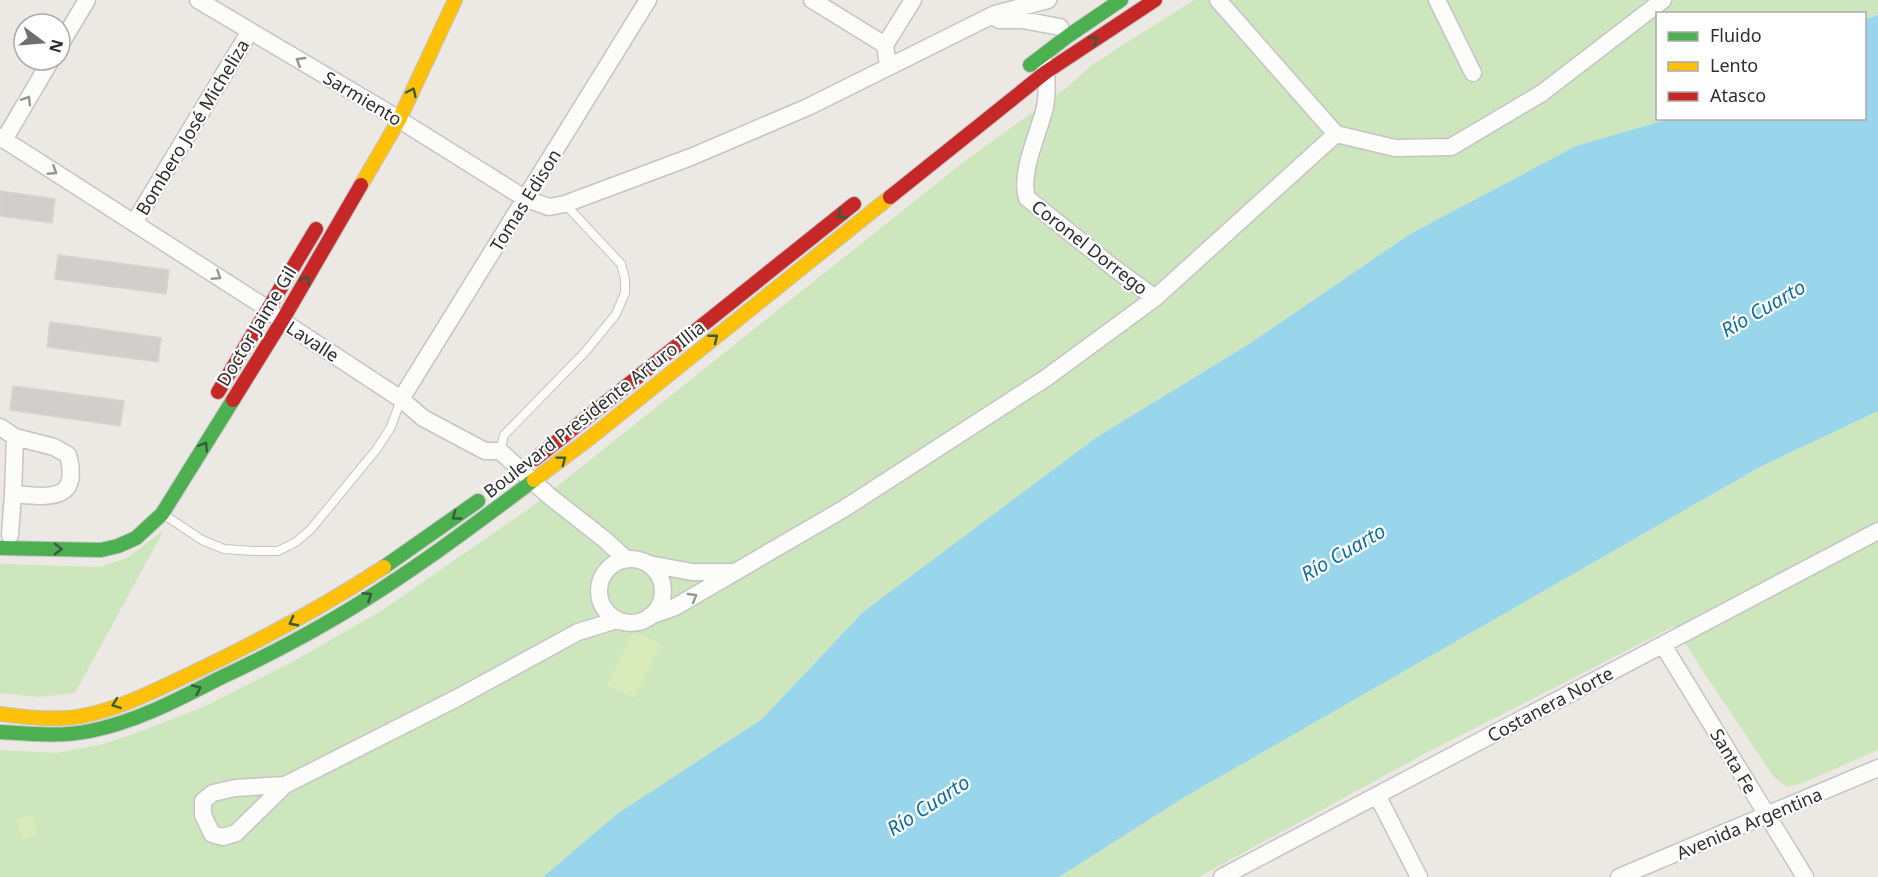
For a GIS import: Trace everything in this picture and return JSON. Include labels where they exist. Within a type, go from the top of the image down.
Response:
[{"type":"main road","name":"Doctor Jaime Gil","points":[[8,538],[101,550],[118,546],[136,537],[162,514],[282,321],[390,114],[455,0]]},
{"type":"main road","points":[[1017,75],[1044,55],[1064,31],[1121,0]]},
{"type":"main road","name":"Boulevard Presidente Arturo Illia","points":[[522,476],[590,438],[1046,72],[1155,0]]},
{"type":"main road","name":"Boulevard Presidente Arturo Illia","points":[[0,732],[68,735],[93,731],[156,708],[322,626],[421,563],[580,425],[863,197]]},
{"type":"main road","name":"Doctor Jaime Gil","points":[[212,402],[321,221]]},
{"type":"main road","name":"Boulevard Presidente Arturo Illia","points":[[0,714],[66,718],[90,714],[150,693],[314,611],[411,549],[485,496]]},
{"type":"street","points":[[72,25],[87,0]]},
{"type":"street","name":"Sarmiento","points":[[198,0],[390,114],[526,199],[549,207],[565,204]]},
{"type":"street","name":"Tomas Edison","points":[[401,399],[648,0]]},
{"type":"street","points":[[812,0],[885,45]]},
{"type":"street","points":[[888,66],[885,45],[913,0]]},
{"type":"street","points":[[565,204],[691,157],[808,107],[995,14],[1027,3],[1048,0]]},
{"type":"street","points":[[1218,0],[1336,134],[1395,148],[1451,147],[1542,93],[1663,0]]},
{"type":"street","points":[[1437,0],[1473,73]]},
{"type":"street","points":[[1027,3],[1064,31]]},
{"type":"street","points":[[982,21],[1022,20],[1064,31]]},
{"type":"street","name":"Bombero José Micheliza","points":[[134,223],[250,31]]},
{"type":"street","name":"Coronel Dorrego","points":[[1044,55],[1047,88],[1025,176],[1024,188],[1027,198],[1155,298]]},
{"type":"street","points":[[2,139],[44,72]]},
{"type":"street","points":[[604,539],[600,599],[611,614],[634,622],[675,607],[845,508],[1046,378],[1155,298],[1336,134]]},
{"type":"street","name":"Lavalle","points":[[2,139],[268,309],[282,321],[401,399],[423,418],[485,451],[500,451],[522,476],[604,539],[626,559]]},
{"type":"street","points":[[0,427],[15,437],[54,447],[68,455],[72,470],[67,488],[58,495],[13,494]]},
{"type":"street","points":[[8,538],[13,494],[15,437]]},
{"type":"street","name":"Costanera Norte","points":[[1222,877],[1245,872],[1377,795],[1878,531]]},
{"type":"street","points":[[601,578],[616,562],[626,559],[692,572],[734,572]]},
{"type":"street","points":[[649,564],[661,580],[662,590],[661,600],[650,616]]},
{"type":"street","points":[[285,785],[235,788],[213,793],[203,801],[203,815],[212,834],[223,837],[236,833],[285,785],[457,698],[611,614]]},
{"type":"street","name":"Santa Fe","points":[[1663,645],[1805,877]]},
{"type":"street","name":"Avenida Argentina","points":[[1619,877],[1878,768]]},
{"type":"street","points":[[1377,795],[1419,877]]},
{"type":"lane","points":[[500,451],[504,435],[586,351],[616,314],[625,293],[625,279],[621,264],[565,204]]},
{"type":"lane","points":[[162,514],[202,540],[224,549],[255,552],[278,551],[296,542],[311,529],[376,450],[391,427],[401,399]]},
{"type":"green space","points":[[1194,0],[1878,0],[1878,15],[1866,19],[1866,12],[1656,12],[1656,120],[1666,120],[1576,146],[1410,234],[1249,344],[1097,437],[863,612],[762,719],[617,814],[543,877],[0,877],[0,750],[57,753],[103,744],[144,730],[203,707],[294,661],[381,611],[530,508],[966,160],[1065,89],[1093,64]]},
{"type":"green space","points":[[1878,411],[1878,750],[1800,784],[1787,787],[1774,777],[1675,626],[1424,754],[1199,877],[1059,877],[1183,798],[1758,468]]},
{"type":"green space","points":[[164,530],[75,693],[39,697],[0,693],[0,564],[100,567],[127,558]]},
{"type":"green space","points":[[634,631],[661,644],[634,698],[607,685]]},
{"type":"green space","points":[[32,814],[38,834],[23,840],[16,819]]},
{"type":"water","name":"Río Cuarto","points":[[1878,15],[1878,411],[1758,468],[1183,798],[1059,877],[543,877],[617,814],[762,719],[863,612],[1097,437],[1249,344],[1410,234],[1576,146],[1666,120],[1866,120],[1866,19]]},
{"type":"building","points":[[0,191],[55,199],[52,223],[0,216]]},
{"type":"building","points":[[58,255],[169,270],[166,294],[55,279]]},
{"type":"building","points":[[50,322],[161,338],[158,362],[47,347]]},
{"type":"building","points":[[13,386],[124,401],[120,426],[10,410]]},
{"type":"traffic: fast","points":[[1030,65],[1121,0]]},
{"type":"traffic: fast","points":[[0,548],[101,550],[136,538],[162,514],[233,400]]},
{"type":"traffic: fast","points":[[0,732],[79,733],[124,722],[173,702],[284,647],[349,610],[430,556],[534,480]]},
{"type":"traffic: fast","points":[[384,567],[478,501]]},
{"type":"traffic: slow","points":[[361,185],[399,120],[455,0]]},
{"type":"traffic: slow","points":[[534,480],[590,438],[890,197]]},
{"type":"traffic: slow","points":[[0,714],[62,718],[96,713],[123,704],[263,638],[384,567]]},
{"type":"traffic: jam","points":[[890,197],[1046,72],[1155,0]]},
{"type":"traffic: jam","points":[[233,400],[361,185]]},
{"type":"traffic: jam","points":[[535,459],[854,204]]},
{"type":"traffic: jam","points":[[218,392],[316,229]]}]
